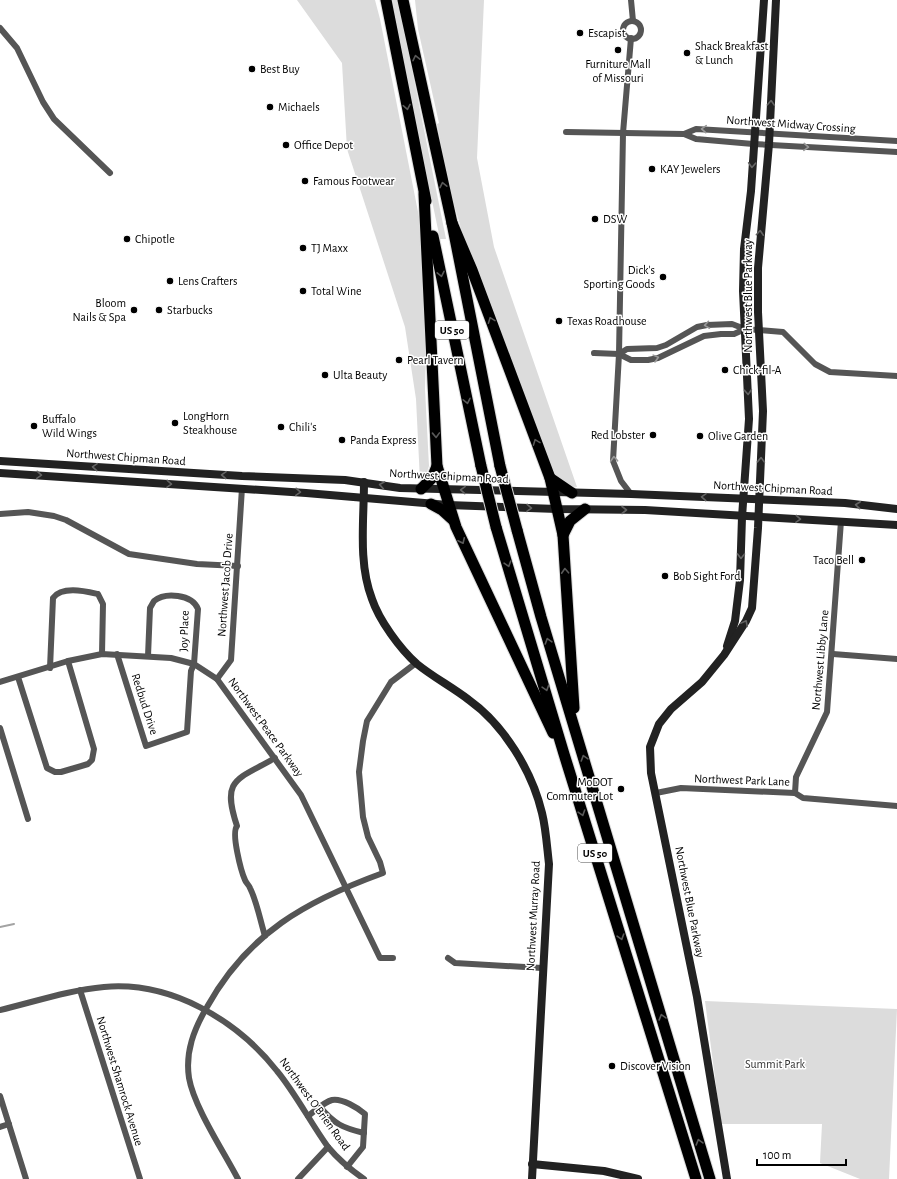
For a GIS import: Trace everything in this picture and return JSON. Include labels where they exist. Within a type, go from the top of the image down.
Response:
[{"type":"highway","name":"US 50","points":[[386,0],[424,194],[481,466],[496,527],[564,754],[696,1179]]},
{"type":"highway","name":"US 50","points":[[405,3],[452,223],[500,466],[541,617],[710,1179]]},
{"type":"highway","points":[[424,194],[437,466],[448,505],[454,520],[534,694],[564,754]]},
{"type":"highway","points":[[452,223],[472,270],[550,478],[552,493],[563,535],[571,682],[576,732]]},
{"type":"highway","points":[[421,489],[432,478],[437,466]]},
{"type":"highway","points":[[550,478],[572,493]]},
{"type":"highway","points":[[431,504],[442,510],[454,520]]},
{"type":"highway","points":[[563,535],[570,521],[584,509]]},
{"type":"street","points":[[631,0],[633,21]]},
{"type":"street","name":"Northwest Blue Parkway","points":[[724,656],[735,621],[738,602],[749,419],[742,291],[764,0]]},
{"type":"street","name":"Northwest Blue Parkway","points":[[727,1179],[697,997],[652,773],[650,748],[659,724],[671,709],[702,682],[724,656],[739,634],[752,608],[759,518],[763,411],[758,268],[769,144],[776,0]]},
{"type":"street","points":[[633,21],[638,24],[640,29],[639,35],[631,38],[624,34],[623,29],[628,22],[633,21]]},
{"type":"street","points":[[0,28],[17,48],[43,102],[54,119],[110,173]]},
{"type":"street","points":[[631,38],[623,133],[619,354],[613,461],[621,481],[631,494]]},
{"type":"street","name":"Northwest Midway Crossing","points":[[684,134],[696,129],[897,141]]},
{"type":"street","name":"Northwest Midway Crossing","points":[[566,132],[684,134],[696,139],[754,144],[897,152]]},
{"type":"street","points":[[619,354],[627,349],[645,350],[666,345],[696,327],[732,324],[744,330]]},
{"type":"street","points":[[594,354],[619,354],[630,360],[658,358],[704,336],[734,334],[744,330],[759,330],[783,332],[815,364],[830,372],[897,376]]},
{"type":"street","name":"Northwest Chipman Road","points":[[0,460],[364,482],[400,488],[759,499],[845,503],[897,509]]},
{"type":"street","points":[[0,466],[10,461]]},
{"type":"street","name":"Northwest Chipman Road","points":[[0,473],[242,488],[448,505],[557,509],[645,510],[742,517],[897,525]]},
{"type":"street","points":[[242,488],[248,482],[264,477]]},
{"type":"street","name":"Northwest Murray Road","points":[[364,482],[363,555],[366,579],[372,601],[392,637],[416,663],[470,700],[490,718],[513,748],[536,792],[542,814],[549,864],[542,968],[532,1179]]},
{"type":"street","name":"Northwest Jacob Drive","points":[[217,679],[231,660],[242,488]]},
{"type":"street","points":[[0,514],[28,512],[54,516],[66,520],[129,554],[197,564],[238,566]]},
{"type":"street","name":"Northwest Libby Lane","points":[[795,793],[796,777],[827,712],[833,654],[841,521]]},
{"type":"street","points":[[50,668],[53,598],[57,593],[63,591],[98,594],[103,604],[102,654]]},
{"type":"street","name":"Joy Place","points":[[148,656],[151,604],[156,599],[164,596],[185,598],[193,602],[198,609],[194,664]]},
{"type":"street","name":"Northwest Peace Parkway","points":[[0,682],[50,668],[68,661],[102,654],[171,658],[194,664],[217,679],[301,795],[380,958],[392,958]]},
{"type":"street","name":"Redbud Drive","points":[[117,654],[146,746],[187,732],[191,671],[194,664]]},
{"type":"street","points":[[833,654],[897,658]]},
{"type":"street","points":[[18,677],[47,768],[55,772],[61,772],[88,764],[92,760],[94,749],[68,661]]},
{"type":"street","points":[[238,1179],[200,1107],[189,1079],[189,1052],[193,1032],[205,1009],[229,973],[246,952],[264,936],[288,917],[321,898],[345,887],[383,873],[380,862],[368,837],[363,817],[359,772],[363,742],[367,721],[391,682],[416,663]]},
{"type":"street","points":[[0,728],[28,819]]},
{"type":"street","points":[[264,936],[250,887],[245,880],[234,836],[234,829],[237,826],[232,809],[230,792],[232,785],[240,778],[275,758]]},
{"type":"street","name":"Northwest Park Lane","points":[[656,793],[681,788],[795,793],[803,798],[897,806]]},
{"type":"street","points":[[448,958],[455,963],[542,968]]},
{"type":"street","name":"Northwest O'Brien Road","points":[[0,1010],[80,990],[105,987],[144,989],[170,995],[205,1009],[250,1041],[278,1071],[328,1147],[347,1167],[364,1179]]},
{"type":"street","name":"Northwest Shamrock Avenue","points":[[80,990],[140,1179]]},
{"type":"street","points":[[0,1096],[26,1179]]},
{"type":"street","points":[[308,1116],[332,1100],[339,1100],[365,1114],[363,1147],[347,1167]]},
{"type":"street","points":[[320,1107],[332,1120],[342,1127],[364,1133]]},
{"type":"street","points":[[0,1126],[9,1124]]},
{"type":"street","points":[[298,1179],[328,1147]]},
{"type":"street","points":[[532,1164],[604,1171],[638,1179]]},
{"type":"green space","points":[[297,0],[375,0],[380,19],[420,222],[427,317],[425,389],[429,466],[426,475],[420,481],[416,399],[405,327],[347,149],[342,63]]},
{"type":"green space","points":[[390,0],[398,0],[446,239],[440,239]]},
{"type":"green space","points":[[415,0],[484,0],[477,158],[494,247],[577,487],[565,486],[555,477],[465,242],[451,194],[437,124],[439,123],[418,29]]},
{"type":"green space","name":"Summit Park","points":[[705,1001],[897,1009],[889,1179],[860,1179],[820,1163],[822,1124],[721,1124]]},
{"type":"waterway","points":[[0,927],[14,924]]},
{"type":"place","name":"Escapist","points":[[580,33]]},
{"type":"place","name":"Furniture Mall of Missouri","points":[[618,50]]},
{"type":"place","name":"Shack Breakfast & Lunch","points":[[687,53]]},
{"type":"place","name":"Best Buy","points":[[252,69]]},
{"type":"place","name":"Michaels","points":[[270,107]]},
{"type":"place","name":"Office Depot","points":[[286,145]]},
{"type":"place","name":"KAY Jewelers","points":[[652,169]]},
{"type":"place","name":"Famous Footwear","points":[[305,181]]},
{"type":"place","name":"DSW","points":[[595,219]]},
{"type":"place","name":"Chipotle","points":[[127,239]]},
{"type":"place","name":"TJ Maxx","points":[[303,248]]},
{"type":"place","name":"Dick's Sporting Goods","points":[[663,277]]},
{"type":"place","name":"Lens Crafters","points":[[170,281]]},
{"type":"place","name":"Total Wine","points":[[303,291]]},
{"type":"place","name":"Bloom Nails & Spa","points":[[134,310]]},
{"type":"place","name":"Starbucks","points":[[159,310]]},
{"type":"place","name":"Texas Roadhouse","points":[[559,321]]},
{"type":"place","name":"Pearl Tavern","points":[[399,360]]},
{"type":"place","name":"Chick-fil-A","points":[[725,370]]},
{"type":"place","name":"Ulta Beauty","points":[[325,375]]},
{"type":"place","name":"LongHorn Steakhouse","points":[[175,423]]},
{"type":"place","name":"Buffalo Wild Wings","points":[[34,426]]},
{"type":"place","name":"Chili's","points":[[281,427]]},
{"type":"place","name":"Red Lobster","points":[[653,435]]},
{"type":"place","name":"Olive Garden","points":[[700,436]]},
{"type":"place","name":"Panda Express","points":[[342,440]]},
{"type":"place","name":"Taco Bell","points":[[862,560]]},
{"type":"place","name":"Bob Sight Ford","points":[[665,576]]},
{"type":"place","name":"MoDOT Commuter Lot","points":[[621,789]]},
{"type":"place","name":"Discover Vision","points":[[612,1066]]}]
